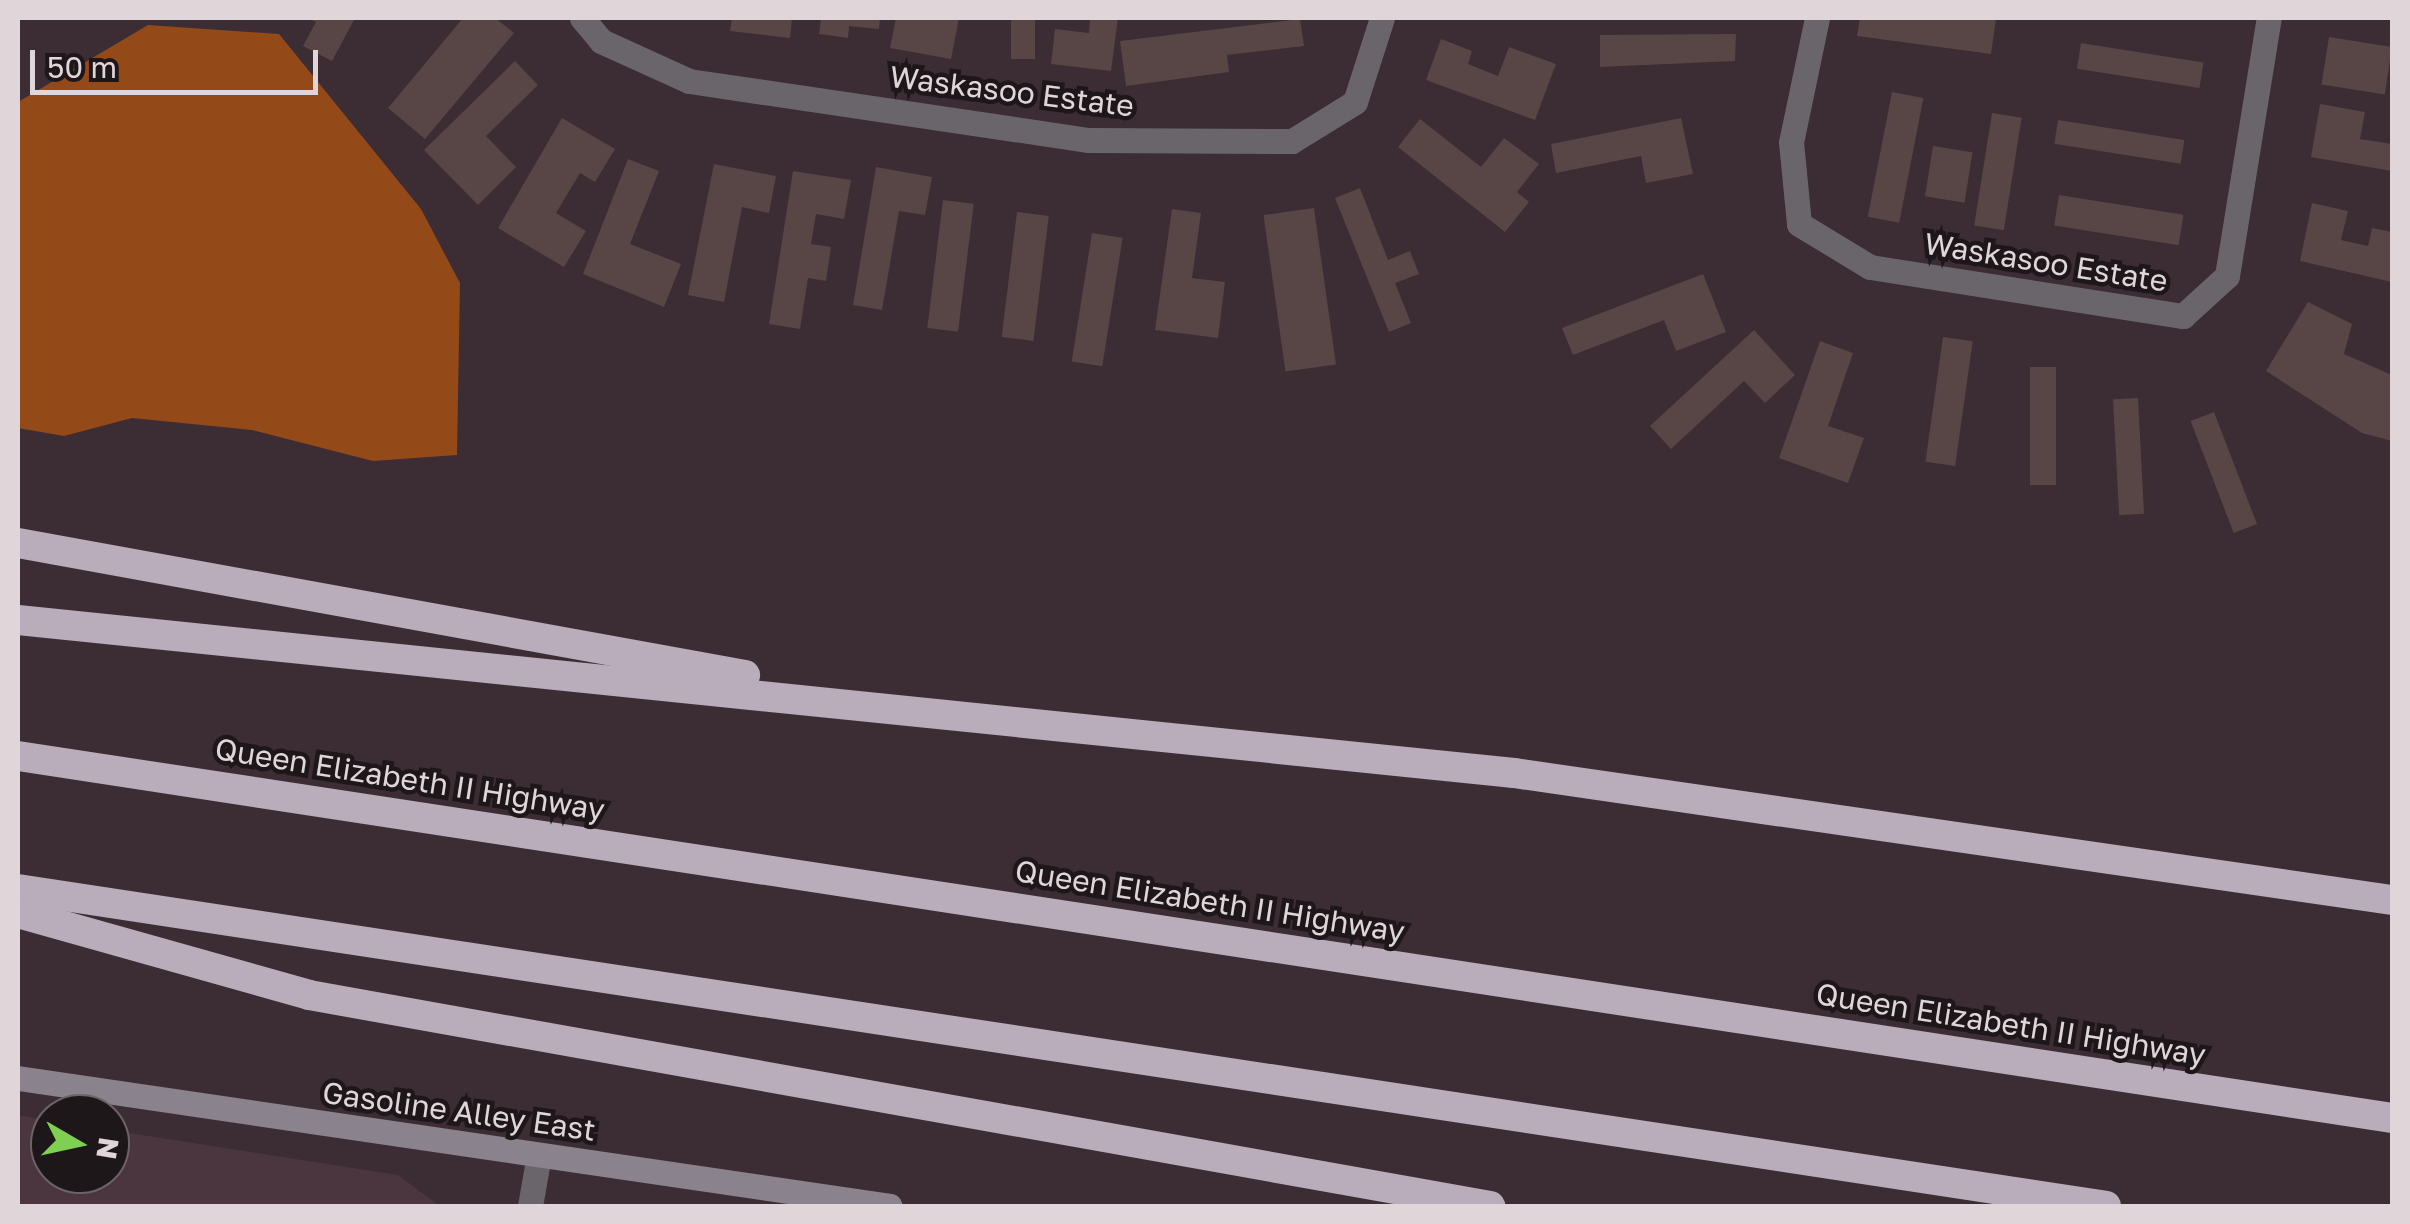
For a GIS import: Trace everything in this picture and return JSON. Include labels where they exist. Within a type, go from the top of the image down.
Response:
[{"type":"highway","points":[[18,543],[975,715]]},
{"type":"highway","points":[[18,620],[1514,773],[2392,900]]},
{"type":"highway","name":"Queen Elizabeth II Highway","points":[[18,756],[2392,1118]]},
{"type":"highway","points":[[18,889],[2106,1206]]},
{"type":"highway","points":[[18,913],[308,995],[1490,1206]]},
{"type":"street","name":"Waskasoo Estate","points":[[582,18],[601,41],[689,81],[1089,140],[1292,140],[1355,102],[1382,18]]},
{"type":"street","name":"Waskasoo Estate","points":[[1817,18],[1791,142],[1799,224],[1870,267],[2183,316],[2228,276],[2269,18]]},
{"type":"street","name":"Gasoline Alley East","points":[[18,1078],[890,1206]]},
{"type":"street","points":[[530,1206],[538,1156]]},
{"type":"shaded area","points":[[148,25],[279,34],[421,209],[460,283],[457,455],[373,461],[252,430],[132,418],[64,436],[18,428],[18,102]]},
{"type":"shaded area","points":[[18,1115],[30,1117],[30,1194],[130,1194],[130,1133],[398,1175],[440,1206],[18,1206]]},
{"type":"building","points":[[307,18],[355,18],[332,61],[303,46],[316,22]]},
{"type":"building","points":[[463,18],[495,18],[514,33],[425,139],[388,108]]},
{"type":"building","points":[[732,18],[792,18],[790,38],[730,31]]},
{"type":"building","points":[[821,18],[880,18],[879,29],[849,26],[848,38],[819,34]]},
{"type":"building","points":[[896,18],[959,18],[951,59],[890,48]]},
{"type":"building","points":[[1011,18],[1035,18],[1035,59],[1011,59]]},
{"type":"building","points":[[1090,18],[1118,18],[1111,71],[1051,64],[1055,29],[1089,33]]},
{"type":"building","points":[[1860,18],[1996,19],[1991,54],[1857,36]]},
{"type":"building","points":[[1300,19],[1304,46],[1227,55],[1229,72],[1126,86],[1120,41]]},
{"type":"building","points":[[1736,34],[1735,61],[1600,67],[1600,35]]},
{"type":"building","points":[[2329,37],[2392,47],[2385,94],[2321,84]]},
{"type":"building","points":[[1441,39],[1472,51],[1468,64],[1498,76],[1509,47],[1556,64],[1535,120],[1426,80]]},
{"type":"building","points":[[2081,43],[2203,62],[2199,88],[2077,69]]},
{"type":"building","points":[[515,61],[538,85],[486,136],[516,167],[478,205],[424,150]]},
{"type":"building","points":[[1892,92],[1923,98],[1899,223],[1868,217]]},
{"type":"building","points":[[2320,104],[2365,112],[2360,139],[2392,144],[2392,171],[2311,157]]},
{"type":"building","points":[[1992,113],[2022,118],[2004,230],[1974,226]]},
{"type":"building","points":[[562,118],[615,149],[595,182],[580,173],[556,213],[586,231],[564,267],[498,228]]},
{"type":"building","points":[[1681,118],[1693,174],[1646,183],[1641,156],[1556,173],[1551,144]]},
{"type":"building","points":[[1420,119],[1481,167],[1504,138],[1539,164],[1517,192],[1529,202],[1505,232],[1398,147]]},
{"type":"building","points":[[2058,120],[2184,140],[2181,164],[2054,144]]},
{"type":"building","points":[[1933,146],[1973,152],[1965,203],[1925,196]]},
{"type":"building","points":[[628,159],[659,171],[630,244],[681,264],[664,307],[583,274]]},
{"type":"building","points":[[714,164],[776,176],[769,213],[742,207],[724,302],[688,295]]},
{"type":"building","points":[[876,167],[932,177],[925,215],[899,211],[882,310],[853,305]]},
{"type":"building","points":[[793,171],[851,180],[844,219],[816,214],[811,244],[831,247],[826,281],[808,278],[800,329],[769,324]]},
{"type":"building","points":[[1360,188],[1388,260],[1410,251],[1419,274],[1395,283],[1411,323],[1389,332],[1335,198]]},
{"type":"building","points":[[2059,195],[2183,215],[2179,245],[2054,226]]},
{"type":"building","points":[[943,200],[974,204],[958,332],[927,328]]},
{"type":"building","points":[[2312,203],[2348,211],[2341,240],[2368,246],[2372,228],[2392,232],[2392,282],[2300,261]]},
{"type":"building","points":[[1314,208],[1336,364],[1285,372],[1263,215]]},
{"type":"building","points":[[1172,209],[1201,213],[1192,278],[1225,282],[1218,338],[1155,330]]},
{"type":"building","points":[[1017,212],[1049,216],[1033,341],[1002,337]]},
{"type":"building","points":[[1092,233],[1123,238],[1102,366],[1072,361]]},
{"type":"building","points":[[1703,274],[1726,332],[1676,351],[1664,320],[1573,355],[1562,328]]},
{"type":"building","points":[[2308,302],[2352,324],[2344,354],[2392,375],[2392,441],[2362,433],[2266,371]]},
{"type":"building","points":[[1754,330],[1795,375],[1765,403],[1744,381],[1671,449],[1650,426]]},
{"type":"building","points":[[1943,337],[1973,341],[1955,466],[1925,462]]},
{"type":"building","points":[[1820,341],[1853,353],[1828,426],[1864,438],[1848,483],[1779,458]]},
{"type":"building","points":[[2030,367],[2056,367],[2056,485],[2030,485]]},
{"type":"building","points":[[2138,398],[2144,514],[2119,515],[2113,399]]},
{"type":"building","points":[[2214,412],[2257,524],[2234,533],[2191,421]]}]
